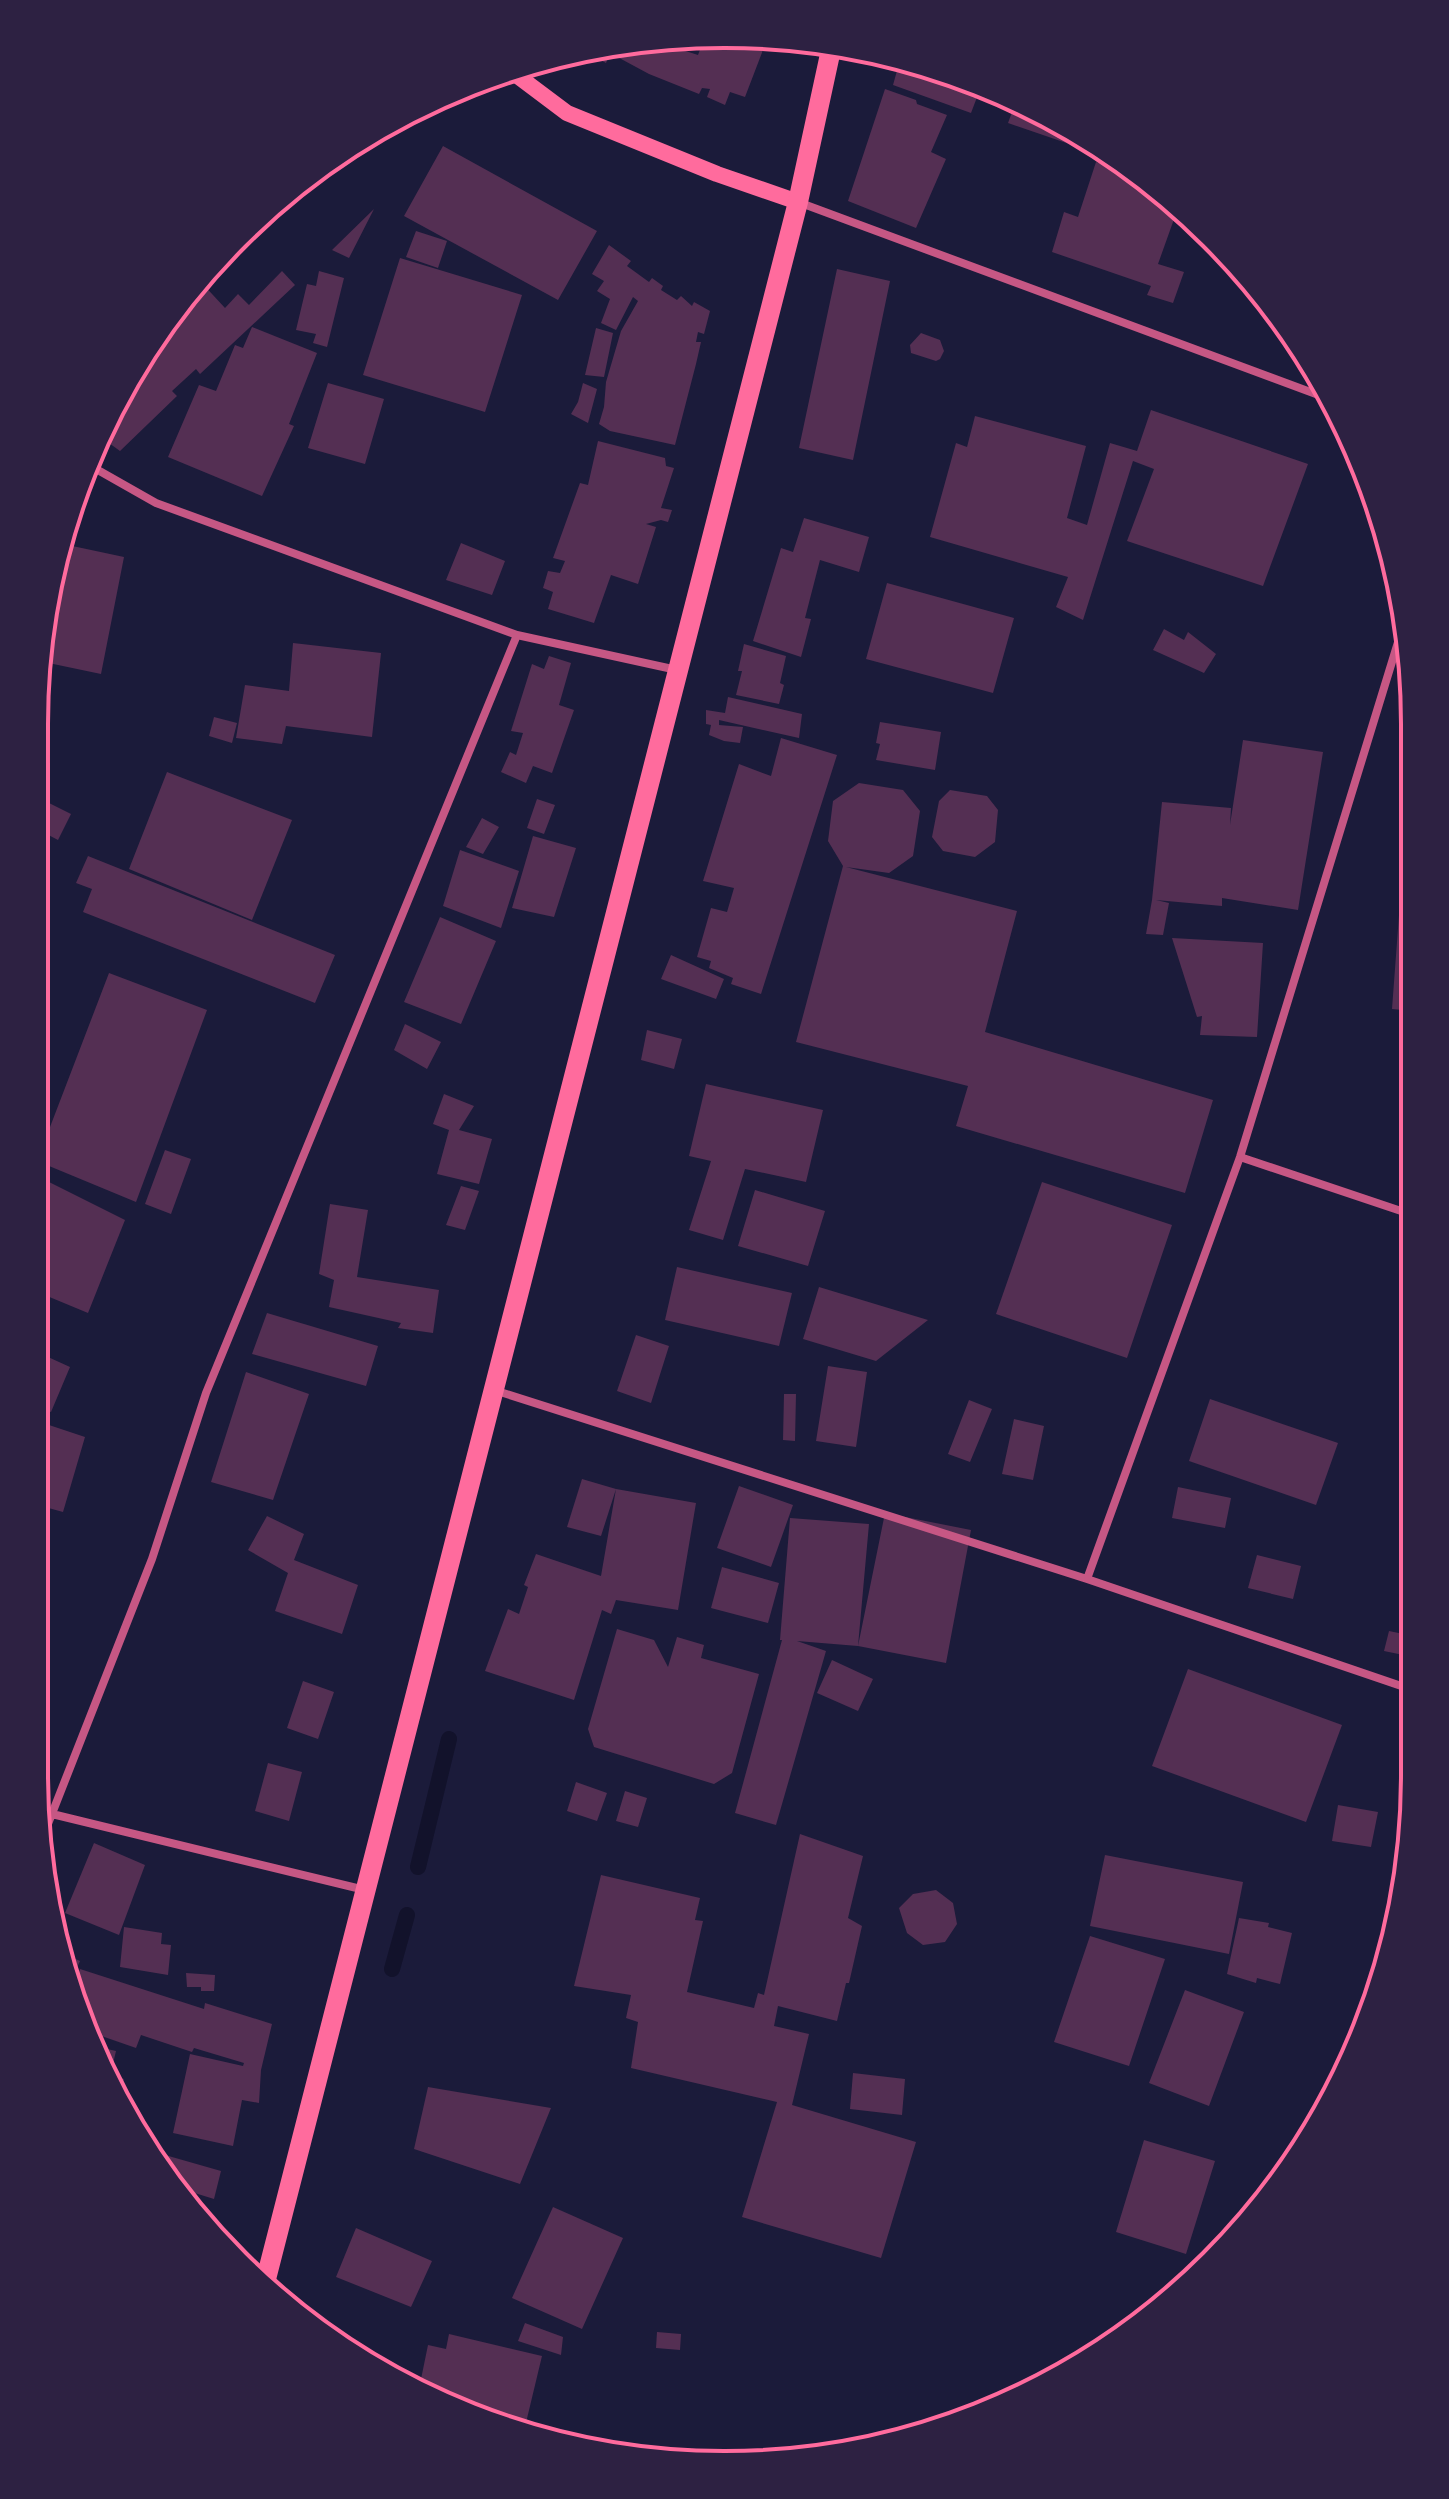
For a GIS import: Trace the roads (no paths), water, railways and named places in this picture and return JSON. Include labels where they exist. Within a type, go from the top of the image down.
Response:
[{"type":"main road","points":[[268,2273],[798,202],[829,57]]},
{"type":"main road","points":[[522,79],[567,113],[717,174],[798,202]]},
{"type":"street","points":[[798,202],[1314,393]]},
{"type":"street","points":[[98,470],[156,503],[517,635],[677,670]]},
{"type":"street","points":[[49,1821],[152,1559],[206,1393],[517,635]]},
{"type":"street","points":[[1087,1579],[1240,1157],[1396,648]]},
{"type":"street","points":[[1240,1157],[1401,1211]]},
{"type":"street","points":[[493,1390],[1087,1579],[1401,1686]]},
{"type":"street","points":[[52,1814],[366,1890]]},
{"type":"waterway","points":[[418,1867],[449,1739]]},
{"type":"waterway","points":[[392,1969],[407,1915]]}]
